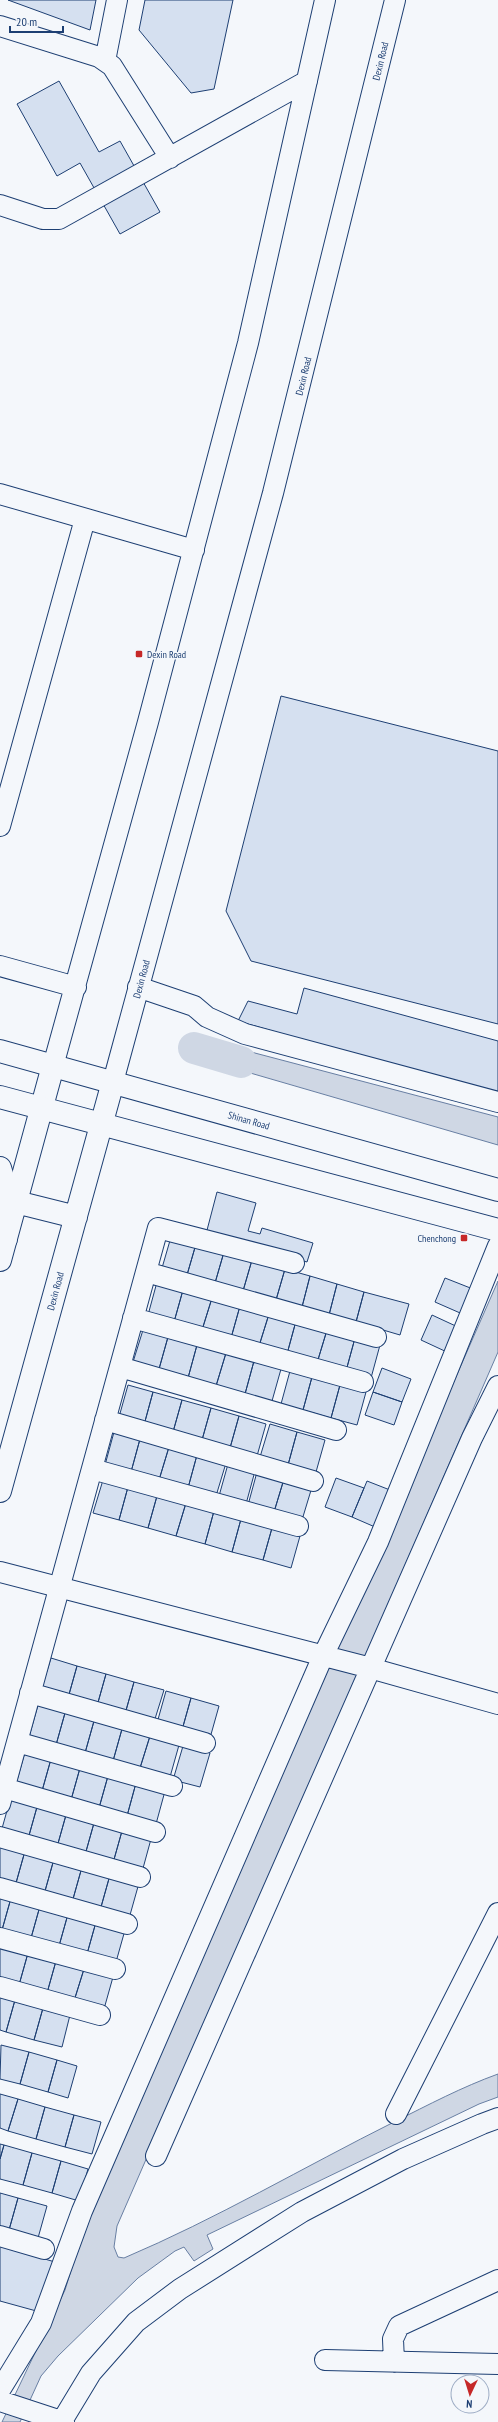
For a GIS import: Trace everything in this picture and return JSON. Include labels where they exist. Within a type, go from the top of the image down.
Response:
[{"type":"main road","name":"Shinan Road","points":[[0,1051],[498,1190]]},
{"type":"main road","points":[[3,1249],[54,1066]]},
{"type":"main road","name":"Dexin Road","points":[[0,1491],[113,1082]]},
{"type":"main road","points":[[0,1097],[498,1230]]},
{"type":"main road","points":[[0,1168],[3,1178],[3,1249]]},
{"type":"main road","points":[[16,1202],[76,1217]]},
{"type":"street","points":[[105,61],[117,0]]},
{"type":"street","points":[[54,1066],[194,550],[248,343],[325,0]]},
{"type":"street","name":"Dexin Road","points":[[113,1082],[208,738],[275,486],[395,0]]},
{"type":"street","points":[[0,26],[99,57],[112,66],[170,158]]},
{"type":"street","points":[[0,205],[43,219],[59,219],[307,81]]},
{"type":"street","points":[[0,494],[194,550]]},
{"type":"street","points":[[0,826],[85,518]]},
{"type":"street","points":[[0,966],[76,987]]},
{"type":"street","points":[[138,987],[194,1006],[207,1017],[245,1034],[498,1102]]},
{"type":"street","points":[[155,1832],[2,1796],[158,1228],[294,1264]]},
{"type":"street","points":[[498,1246],[378,1542],[326,1656],[82,2210],[42,2323],[1,2398],[33,2413],[63,2422],[91,2373],[136,2322],[180,2289],[302,2212],[403,2159],[498,2118]]},
{"type":"street","points":[[146,1272],[376,1337]]},
{"type":"street","points":[[133,1318],[363,1382]]},
{"type":"street","points":[[120,1367],[336,1430]]},
{"type":"street","points":[[156,2156],[367,1667],[472,1438],[498,1386]]},
{"type":"street","points":[[105,1420],[313,1481]]},
{"type":"street","points":[[92,1469],[298,1526]]},
{"type":"street","points":[[0,1572],[326,1656],[498,1704]]},
{"type":"street","points":[[30,1693],[205,1743]]},
{"type":"street","points":[[17,1742],[172,1786]]},
{"type":"street","points":[[0,1837],[140,1877]]},
{"type":"street","points":[[0,1888],[127,1924]]},
{"type":"street","points":[[396,2114],[498,1913]]},
{"type":"street","points":[[0,1938],[115,1969]]},
{"type":"street","points":[[0,1987],[100,2016]]},
{"type":"street","points":[[0,2236],[44,2249]]},
{"type":"street","points":[[394,2362],[393,2339],[399,2326],[498,2280]]},
{"type":"street","points":[[325,2360],[498,2364]]},
{"type":"shaded area","points":[[213,1042],[498,1117],[498,1145],[209,1061],[199,1050]]},
{"type":"shaded area","points":[[498,1281],[498,1352],[117,2226],[114,2247],[118,2257],[124,2258],[192,2227],[360,2139],[458,2090],[498,2074],[498,2097],[479,2104],[207,2235],[213,2249],[194,2261],[184,2247],[175,2251],[138,2278],[58,2356],[41,2376],[20,2422],[2,2422],[65,2290],[88,2215]]},
{"type":"building","points":[[8,0],[96,0],[90,30]]},
{"type":"building","points":[[145,0],[233,0],[214,89],[191,93],[139,30]]},
{"type":"building","points":[[59,81],[99,152],[120,141],[160,212],[120,234],[80,163],[57,176],[17,104]]},
{"type":"building","points":[[281,696],[498,751],[498,1024],[251,961],[226,911]]},
{"type":"building","points":[[304,988],[498,1041],[498,1097],[238,1021],[248,1001],[297,1014]]},
{"type":"building","points":[[217,1192],[256,1203],[248,1231],[260,1234],[262,1228],[313,1243],[307,1262],[206,1234]]},
{"type":"building","points":[[171,1237],[196,1244],[187,1275],[162,1268]]},
{"type":"building","points":[[196,1244],[224,1252],[215,1283],[187,1275]]},
{"type":"building","points":[[224,1252],[252,1260],[243,1291],[215,1283]]},
{"type":"building","points":[[252,1260],[285,1269],[276,1300],[243,1291]]},
{"type":"building","points":[[285,1269],[310,1276],[302,1307],[276,1300]]},
{"type":"building","points":[[310,1276],[337,1284],[329,1315],[302,1307]]},
{"type":"building","points":[[445,1278],[478,1291],[467,1316],[435,1302]]},
{"type":"building","points":[[157,1282],[183,1290],[174,1322],[148,1315]]},
{"type":"building","points":[[337,1284],[364,1292],[356,1322],[329,1315]]},
{"type":"building","points":[[183,1290],[212,1298],[202,1330],[174,1322]]},
{"type":"building","points":[[364,1292],[409,1304],[400,1335],[356,1322]]},
{"type":"building","points":[[212,1298],[240,1306],[231,1338],[202,1330]]},
{"type":"building","points":[[240,1306],[269,1314],[259,1346],[231,1338]]},
{"type":"building","points":[[269,1314],[296,1321],[287,1354],[259,1346]]},
{"type":"building","points":[[432,1315],[460,1328],[449,1353],[421,1340]]},
{"type":"building","points":[[296,1321],[327,1330],[317,1363],[287,1354]]},
{"type":"building","points":[[143,1330],[168,1337],[159,1369],[133,1362]]},
{"type":"building","points":[[327,1330],[355,1338],[346,1371],[317,1363]]},
{"type":"building","points":[[168,1337],[197,1345],[188,1378],[159,1369]]},
{"type":"building","points":[[355,1338],[380,1345],[371,1378],[346,1371]]},
{"type":"building","points":[[197,1345],[226,1353],[216,1386],[188,1378]]},
{"type":"building","points":[[226,1353],[254,1361],[245,1394],[216,1386]]},
{"type":"building","points":[[254,1361],[281,1369],[272,1401],[245,1394]]},
{"type":"building","points":[[382,1368],[411,1379],[402,1402],[373,1392]]},
{"type":"building","points":[[290,1371],[312,1377],[303,1410],[281,1404]]},
{"type":"building","points":[[312,1377],[340,1385],[331,1418],[303,1410]]},
{"type":"building","points":[[128,1385],[153,1392],[144,1425],[119,1417]]},
{"type":"building","points":[[340,1385],[366,1392],[357,1425],[331,1418]]},
{"type":"building","points":[[153,1392],[182,1400],[173,1432],[144,1425]]},
{"type":"building","points":[[373,1392],[402,1402],[394,1425],[365,1415]]},
{"type":"building","points":[[182,1400],[211,1408],[202,1440],[173,1432]]},
{"type":"building","points":[[211,1408],[239,1416],[230,1448],[202,1440]]},
{"type":"building","points":[[239,1416],[266,1424],[257,1456],[230,1448]]},
{"type":"building","points":[[270,1424],[297,1432],[288,1465],[260,1457]]},
{"type":"building","points":[[114,1432],[140,1439],[131,1472],[105,1465]]},
{"type":"building","points":[[297,1432],[325,1440],[316,1472],[288,1465]]},
{"type":"building","points":[[140,1439],[169,1447],[159,1480],[131,1472]]},
{"type":"building","points":[[169,1447],[197,1455],[188,1488],[159,1480]]},
{"type":"building","points":[[197,1455],[226,1463],[216,1496],[188,1488]]},
{"type":"building","points":[[228,1464],[255,1471],[246,1504],[219,1496]]},
{"type":"building","points":[[257,1472],[284,1479],[274,1512],[248,1505]]},
{"type":"building","points":[[336,1478],[364,1488],[352,1517],[325,1507]]},
{"type":"building","points":[[284,1479],[312,1487],[302,1520],[274,1512]]},
{"type":"building","points":[[103,1480],[128,1487],[119,1520],[93,1513]]},
{"type":"building","points":[[367,1481],[390,1490],[375,1527],[352,1517]]},
{"type":"building","points":[[128,1487],[157,1496],[148,1528],[119,1520]]},
{"type":"building","points":[[157,1496],[186,1503],[176,1536],[148,1528]]},
{"type":"building","points":[[186,1503],[214,1511],[205,1544],[176,1536]]},
{"type":"building","points":[[214,1511],[241,1519],[232,1552],[205,1544]]},
{"type":"building","points":[[241,1519],[272,1528],[263,1560],[232,1552]]},
{"type":"building","points":[[272,1528],[300,1536],[291,1568],[263,1560]]},
{"type":"building","points":[[51,1658],[77,1666],[68,1698],[41,1690]]},
{"type":"building","points":[[77,1666],[106,1674],[97,1706],[68,1698]]},
{"type":"building","points":[[106,1674],[134,1682],[125,1714],[97,1706]]},
{"type":"building","points":[[134,1682],[164,1690],[154,1722],[125,1714]]},
{"type":"building","points":[[166,1691],[191,1698],[182,1730],[157,1723]]},
{"type":"building","points":[[191,1698],[219,1706],[210,1738],[182,1730]]},
{"type":"building","points":[[38,1705],[65,1713],[56,1745],[29,1737]]},
{"type":"building","points":[[65,1713],[94,1721],[85,1753],[56,1745]]},
{"type":"building","points":[[94,1721],[122,1729],[113,1761],[85,1753]]},
{"type":"building","points":[[122,1729],[150,1736],[140,1768],[113,1761]]},
{"type":"building","points":[[150,1736],[179,1745],[170,1777],[140,1768]]},
{"type":"building","points":[[183,1746],[210,1753],[200,1787],[173,1780]]},
{"type":"building","points":[[25,1752],[51,1759],[42,1791],[16,1784]]},
{"type":"building","points":[[51,1759],[80,1768],[71,1800],[42,1791]]},
{"type":"building","points":[[80,1768],[108,1776],[99,1808],[71,1800]]},
{"type":"building","points":[[108,1776],[136,1783],[127,1816],[99,1808]]},
{"type":"building","points":[[136,1783],[165,1791],[156,1824],[127,1816]]},
{"type":"building","points":[[10,1800],[37,1807],[28,1839],[1,1832]]},
{"type":"building","points":[[37,1807],[66,1815],[57,1847],[28,1839]]},
{"type":"building","points":[[66,1815],[94,1823],[85,1855],[57,1847]]},
{"type":"building","points":[[94,1823],[122,1831],[113,1863],[85,1855]]},
{"type":"building","points":[[122,1831],[151,1839],[142,1872],[113,1863]]},
{"type":"building","points":[[0,1844],[25,1851],[16,1883],[0,1878]]},
{"type":"building","points":[[25,1851],[54,1859],[45,1891],[16,1883]]},
{"type":"building","points":[[54,1859],[82,1867],[73,1899],[45,1891]]},
{"type":"building","points":[[82,1867],[110,1875],[101,1907],[73,1899]]},
{"type":"building","points":[[110,1875],[139,1883],[130,1915],[101,1907]]},
{"type":"building","points":[[0,1895],[11,1898],[2,1930],[0,1930]]},
{"type":"building","points":[[11,1898],[40,1906],[31,1938],[2,1930]]},
{"type":"building","points":[[40,1906],[68,1914],[59,1946],[31,1938]]},
{"type":"building","points":[[68,1914],[96,1922],[87,1954],[59,1946]]},
{"type":"building","points":[[96,1922],[125,1930],[116,1962],[87,1954]]},
{"type":"building","points":[[0,1945],[28,1953],[19,1985],[0,1980]]},
{"type":"building","points":[[28,1953],[56,1961],[47,1993],[19,1985]]},
{"type":"building","points":[[56,1961],[84,1969],[74,2001],[47,1993]]},
{"type":"building","points":[[84,1969],[113,1977],[104,2009],[74,2001]]},
{"type":"building","points":[[0,1996],[15,2000],[6,2032],[0,2030]]},
{"type":"building","points":[[15,2000],[43,2008],[34,2040],[6,2032]]},
{"type":"building","points":[[43,2008],[70,2015],[62,2047],[34,2040]]},
{"type":"building","points":[[1,2045],[29,2052],[20,2084],[0,2079]]},
{"type":"building","points":[[29,2052],[57,2060],[48,2092],[20,2084]]},
{"type":"building","points":[[57,2060],[77,2066],[68,2098],[48,2092]]},
{"type":"building","points":[[0,2094],[18,2099],[8,2131],[0,2128]]},
{"type":"building","points":[[18,2099],[45,2107],[36,2139],[8,2131]]},
{"type":"building","points":[[45,2107],[74,2115],[65,2147],[36,2139]]},
{"type":"building","points":[[74,2115],[101,2122],[92,2154],[65,2147]]},
{"type":"building","points":[[0,2144],[4,2145],[0,2159]]},
{"type":"building","points":[[4,2145],[32,2153],[23,2185],[0,2179],[0,2159]]},
{"type":"building","points":[[32,2153],[61,2161],[52,2193],[23,2185]]},
{"type":"building","points":[[61,2161],[88,2169],[79,2201],[52,2193]]},
{"type":"building","points":[[0,2193],[18,2198],[9,2230],[0,2228]]},
{"type":"building","points":[[18,2198],[47,2206],[38,2238],[9,2230]]},
{"type":"building","points":[[0,2246],[55,2262],[40,2312],[0,2301]]},
{"type":"waterway","points":[[194,1048],[241,1062]]},
{"type":"place","name":"Dexin Road","points":[[139,654]]},
{"type":"place","name":"Chenchong","points":[[464,1238]]}]
